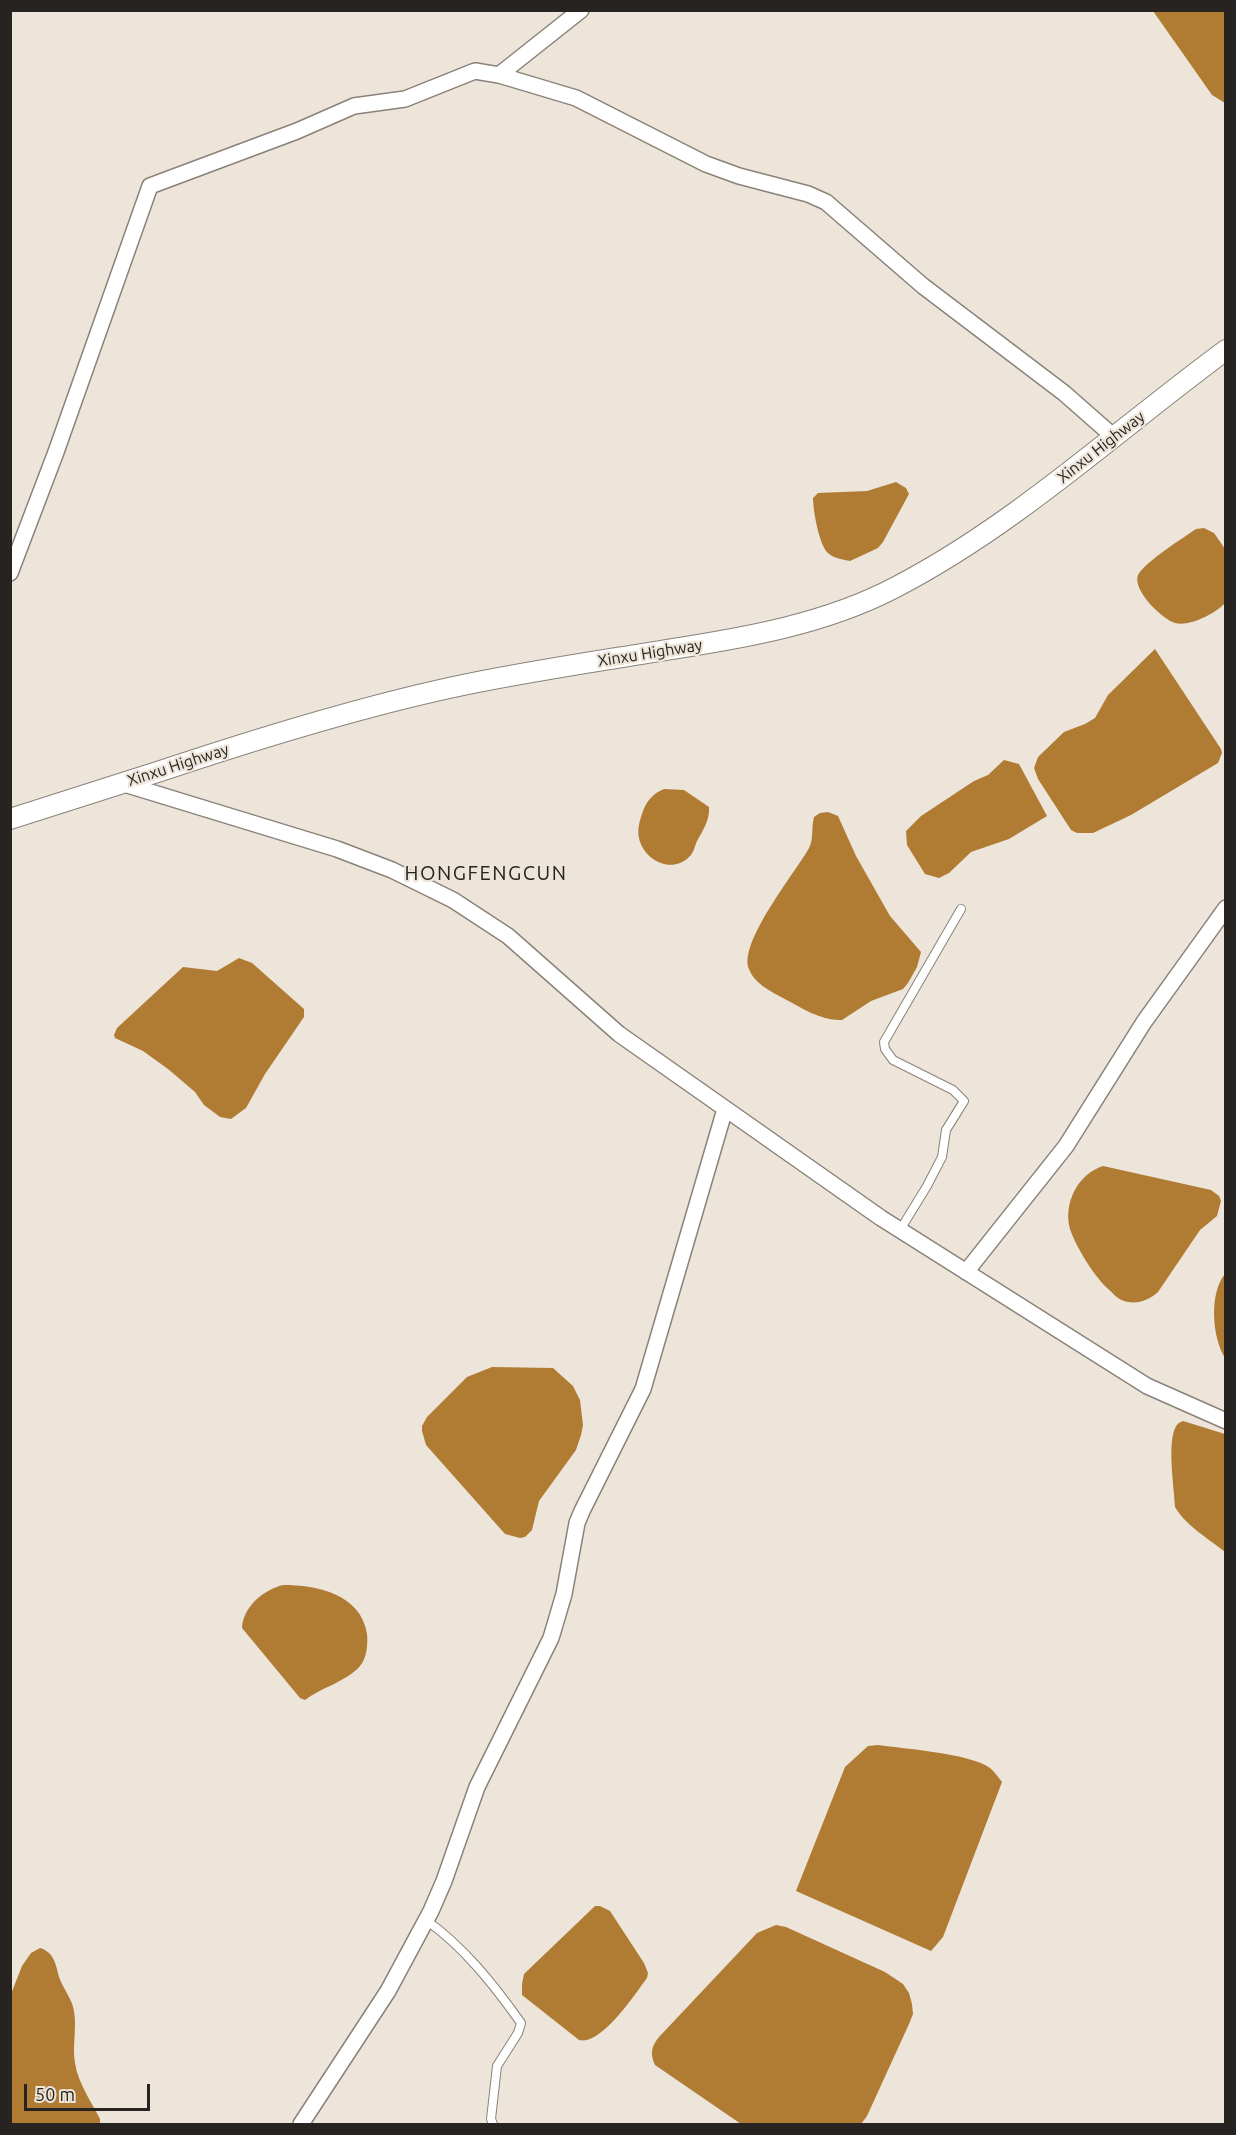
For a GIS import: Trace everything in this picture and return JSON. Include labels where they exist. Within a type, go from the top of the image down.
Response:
[{"type":"main road","name":"Xinxu Highway","points":[[10,819],[299,726],[407,697],[520,674],[716,643],[758,634],[832,613],[895,587],[965,546],[1036,498],[1226,350]]},
{"type":"street","points":[[499,75],[573,19],[581,10]]},
{"type":"street","points":[[10,573],[60,441],[150,186],[297,131],[354,106],[405,99],[476,71],[499,75],[576,98],[706,164],[740,176],[808,194],[826,202],[923,286],[1064,393],[1114,437]]},
{"type":"street","points":[[122,783],[337,849],[392,870],[453,900],[508,936],[619,1034],[900,1230],[1147,1386],[1226,1421]]},
{"type":"street","points":[[966,1272],[1066,1146],[1144,1022],[1226,908]]},
{"type":"street","points":[[301,2124],[388,1991],[426,1920],[444,1881],[477,1787],[551,1638],[564,1593],[577,1523],[592,1487],[643,1389],[725,1109]]},
{"type":"lane","points":[[900,1230],[937,1167],[942,1156],[946,1130],[964,1101],[953,1090],[892,1059],[885,1050],[884,1042],[961,909]]},
{"type":"lane","points":[[426,1920],[438,1928],[491,1982],[521,2022],[518,2033],[497,2066],[491,2119],[493,2124]]},
{"type":"shaded area","points":[[1153,11],[1225,11],[1225,103],[1212,95]]},
{"type":"shaded area","points":[[896,482],[906,488],[909,494],[878,548],[850,561],[828,553],[819,535],[813,498],[818,493],[867,491]]},
{"type":"shaded area","points":[[1204,528],[1214,533],[1225,549],[1225,603],[1202,618],[1188,623],[1175,623],[1149,603],[1139,588],[1138,575],[1165,550],[1196,529]]},
{"type":"shaded area","points":[[1155,649],[1221,749],[1222,753],[1218,763],[1131,815],[1093,833],[1077,833],[1071,830],[1038,779],[1034,768],[1038,757],[1064,732],[1095,718],[1108,695]]},
{"type":"shaded area","points":[[1004,760],[1019,764],[1047,816],[1009,839],[971,852],[949,873],[939,878],[925,874],[907,845],[906,831],[921,816],[974,781],[988,775]]},
{"type":"shaded area","points":[[664,789],[684,790],[709,807],[707,821],[692,854],[674,865],[652,858],[642,846],[638,834],[647,803]]},
{"type":"shaded area","points":[[828,812],[838,816],[856,856],[890,916],[921,952],[917,967],[903,989],[871,1001],[842,1020],[834,1020],[812,1013],[768,989],[751,974],[748,957],[759,926],[809,848],[814,817]]},
{"type":"shaded area","points":[[239,958],[252,963],[304,1009],[304,1017],[265,1074],[246,1108],[231,1119],[220,1117],[204,1105],[195,1092],[168,1069],[143,1051],[115,1038],[114,1035],[117,1028],[183,967],[217,971]]},
{"type":"shaded area","points":[[1103,1166],[1211,1190],[1219,1196],[1221,1201],[1217,1216],[1200,1230],[1158,1292],[1142,1301],[1121,1300],[1106,1287],[1085,1260],[1070,1229],[1069,1209],[1074,1191],[1086,1176]]},
{"type":"shaded area","points":[[1225,1274],[1225,1358],[1217,1339],[1214,1315],[1216,1292]]},
{"type":"shaded area","points":[[492,1367],[553,1368],[573,1386],[580,1400],[583,1425],[576,1450],[539,1501],[532,1530],[525,1537],[520,1538],[505,1534],[426,1445],[422,1431],[427,1417],[467,1377]]},
{"type":"shaded area","points":[[1183,1421],[1225,1434],[1225,1552],[1191,1526],[1175,1507],[1171,1458],[1172,1439],[1176,1426]]},
{"type":"shaded area","points":[[283,1585],[310,1587],[336,1594],[356,1609],[363,1620],[367,1634],[366,1651],[360,1666],[348,1676],[305,1700],[300,1698],[242,1628],[246,1613],[255,1600]]},
{"type":"shaded area","points":[[878,1745],[936,1752],[967,1759],[990,1768],[1002,1782],[943,1937],[931,1951],[796,1891],[845,1767],[868,1746]]},
{"type":"shaded area","points":[[595,1906],[610,1911],[644,1963],[648,1973],[647,1978],[607,2027],[588,2040],[579,2040],[522,1995],[522,1984],[524,1974]]},
{"type":"shaded area","points":[[776,1925],[786,1927],[885,1972],[903,1984],[909,1993],[913,2014],[867,2116],[861,2124],[741,2124],[655,2065],[652,2051],[659,2037],[757,1933]]},
{"type":"shaded area","points":[[40,1948],[54,1960],[73,2006],[74,2057],[82,2085],[100,2119],[100,2124],[11,2124],[11,1994],[22,1966],[31,1953]]},
{"type":"district","name":"HONGFENGCUN","points":[[486,873]]}]
